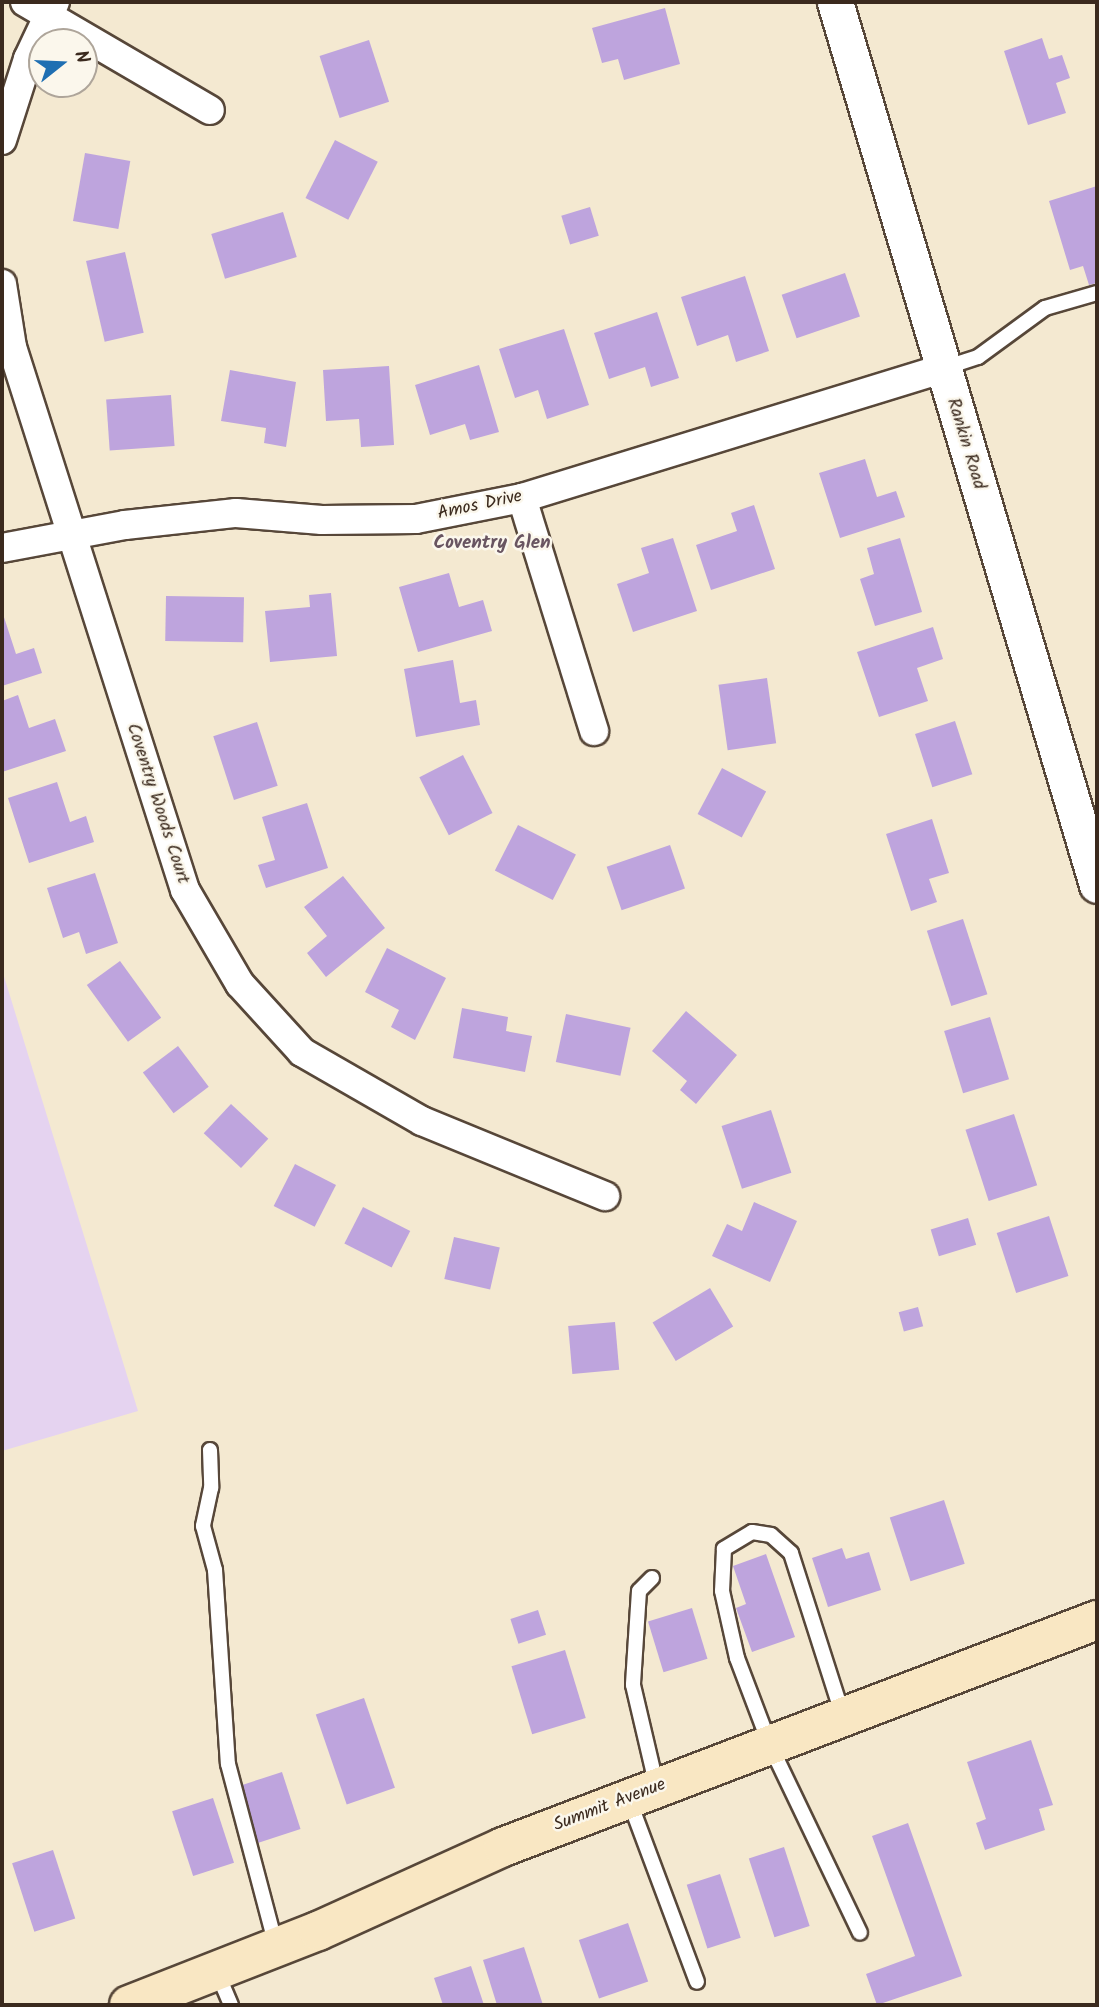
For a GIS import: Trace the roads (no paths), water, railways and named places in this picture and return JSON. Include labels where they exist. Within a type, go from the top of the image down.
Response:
[{"type":"main road","name":"Summit Avenue","points":[[129,2005],[276,1947],[503,1847],[1097,1619]]},
{"type":"street","name":"Rankin Road","points":[[835,2],[1097,885]]},
{"type":"street","points":[[2,140],[42,5],[210,110]]},
{"type":"street","name":"Coventry Woods Court","points":[[2,284],[12,347],[185,890],[240,984],[302,1052],[314,1059],[422,1121],[605,1196]]},
{"type":"street","name":"Amos Drive","points":[[2,548],[72,534],[236,513],[322,520],[416,519],[522,498],[942,369]]},
{"type":"street","points":[[522,498],[594,730]]},
{"type":"lane","points":[[942,369],[978,357],[1045,309],[1097,293]]},
{"type":"lane","points":[[210,1450],[211,1488],[203,1526],[216,1581],[228,1764],[276,1947]]},
{"type":"lane","points":[[843,1717],[791,1553],[771,1535],[752,1532],[724,1549],[722,1591],[737,1658],[770,1745],[860,1933]]},
{"type":"lane","points":[[652,1578],[639,1591],[633,1685],[643,1794],[697,1982]]},
{"type":"lane","points":[[216,1971],[231,2005]]},
{"type":"district","name":"Coventry Glen","points":[[492,544]]}]
